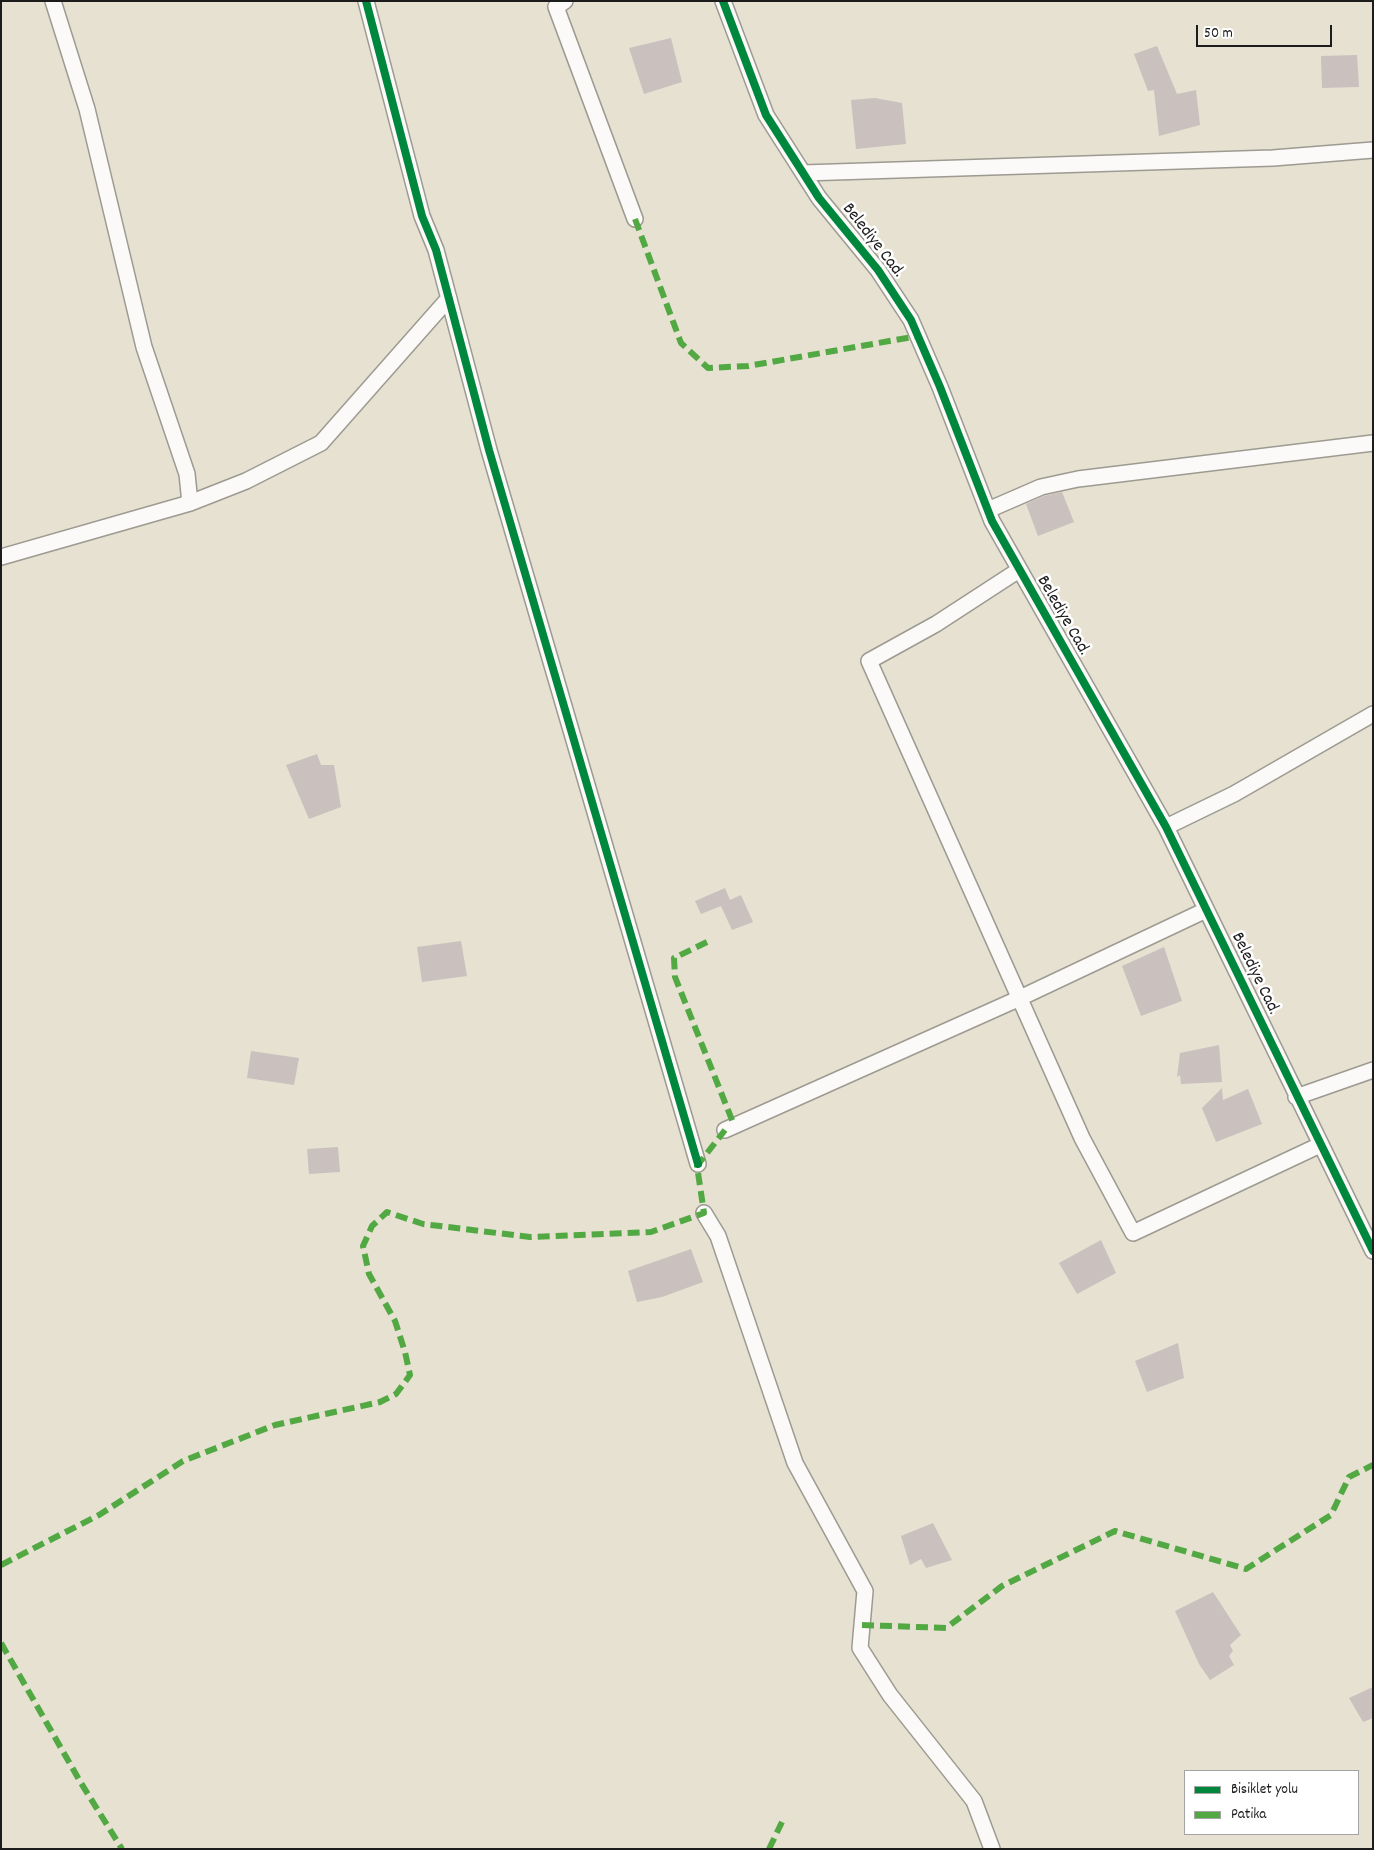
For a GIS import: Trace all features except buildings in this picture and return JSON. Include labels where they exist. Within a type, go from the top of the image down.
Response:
[{"type":"street","points":[[53,1],[86,109],[144,347],[188,474],[190,503]]},
{"type":"street","points":[[366,1],[422,216],[436,250],[495,469],[698,1164]]},
{"type":"street","points":[[566,1],[556,7],[635,219]]},
{"type":"street","name":"Belediye Cad.","points":[[723,1],[766,115],[819,198],[878,270],[911,320],[988,510],[1019,570],[1166,827],[1296,1097],[1373,1251]]},
{"type":"street","points":[[803,173],[1273,158],[1373,150]]},
{"type":"street","points":[[1,557],[190,503],[246,481],[321,443],[449,298]]},
{"type":"street","points":[[988,510],[1041,487],[1078,479],[1373,443]]},
{"type":"street","points":[[1019,570],[936,624],[869,661],[1082,1138],[1134,1233],[1320,1145]]},
{"type":"street","points":[[1166,827],[1234,794],[1373,714]]},
{"type":"street","points":[[725,1130],[1020,998],[1206,910]]},
{"type":"street","points":[[1296,1097],[1373,1070]]},
{"type":"street","points":[[704,1213],[718,1236],[795,1464],[865,1590],[860,1648],[890,1695],[974,1800],[992,1849]]},
{"type":"marked path","points":[[635,219],[681,343],[708,368],[748,366],[918,336]]},
{"type":"marked path","points":[[707,942],[674,958],[675,977],[734,1125]]},
{"type":"marked path","points":[[1,1565],[99,1515],[183,1461],[275,1425],[380,1402],[396,1394],[410,1375],[405,1352],[395,1321],[369,1274],[363,1246],[372,1226],[387,1212],[423,1224],[530,1237],[651,1232],[704,1213],[697,1166],[725,1130]]},
{"type":"marked path","points":[[862,1625],[946,1628],[1002,1586],[1115,1531],[1246,1569],[1331,1515],[1349,1477],[1373,1465]]},
{"type":"marked path","points":[[1,1643],[81,1783],[122,1849]]},
{"type":"marked path","points":[[769,1849],[782,1822]]},
{"type":"cycle path","points":[[366,1],[422,216],[436,250],[489,450],[698,1164]]},
{"type":"cycle path","points":[[723,1],[766,115],[819,198],[878,270],[911,320],[940,387],[992,521],[1166,827],[1373,1251]]}]
